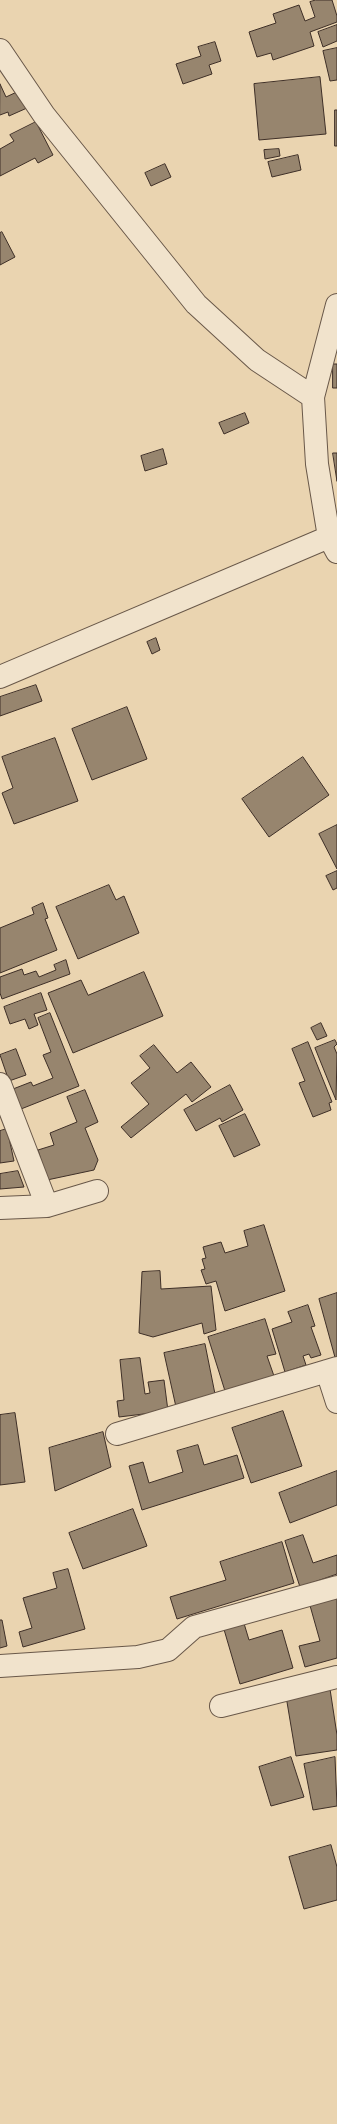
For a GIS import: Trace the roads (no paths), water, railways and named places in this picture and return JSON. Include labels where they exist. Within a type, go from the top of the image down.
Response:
[{"type":"street","points":[[0,50],[44,115],[196,304],[256,360],[314,397]]},
{"type":"street","points":[[0,677],[333,544],[317,464],[314,397],[337,305]]},
{"type":"street","points":[[0,1084],[47,1206]]},
{"type":"street","points":[[0,1208],[47,1206],[97,1191]]},
{"type":"street","points":[[117,1434],[332,1369],[337,1402]]},
{"type":"street","points":[[0,1666],[138,1657],[168,1650],[194,1627],[337,1587]]},
{"type":"street","points":[[221,1706],[337,1677]]}]
